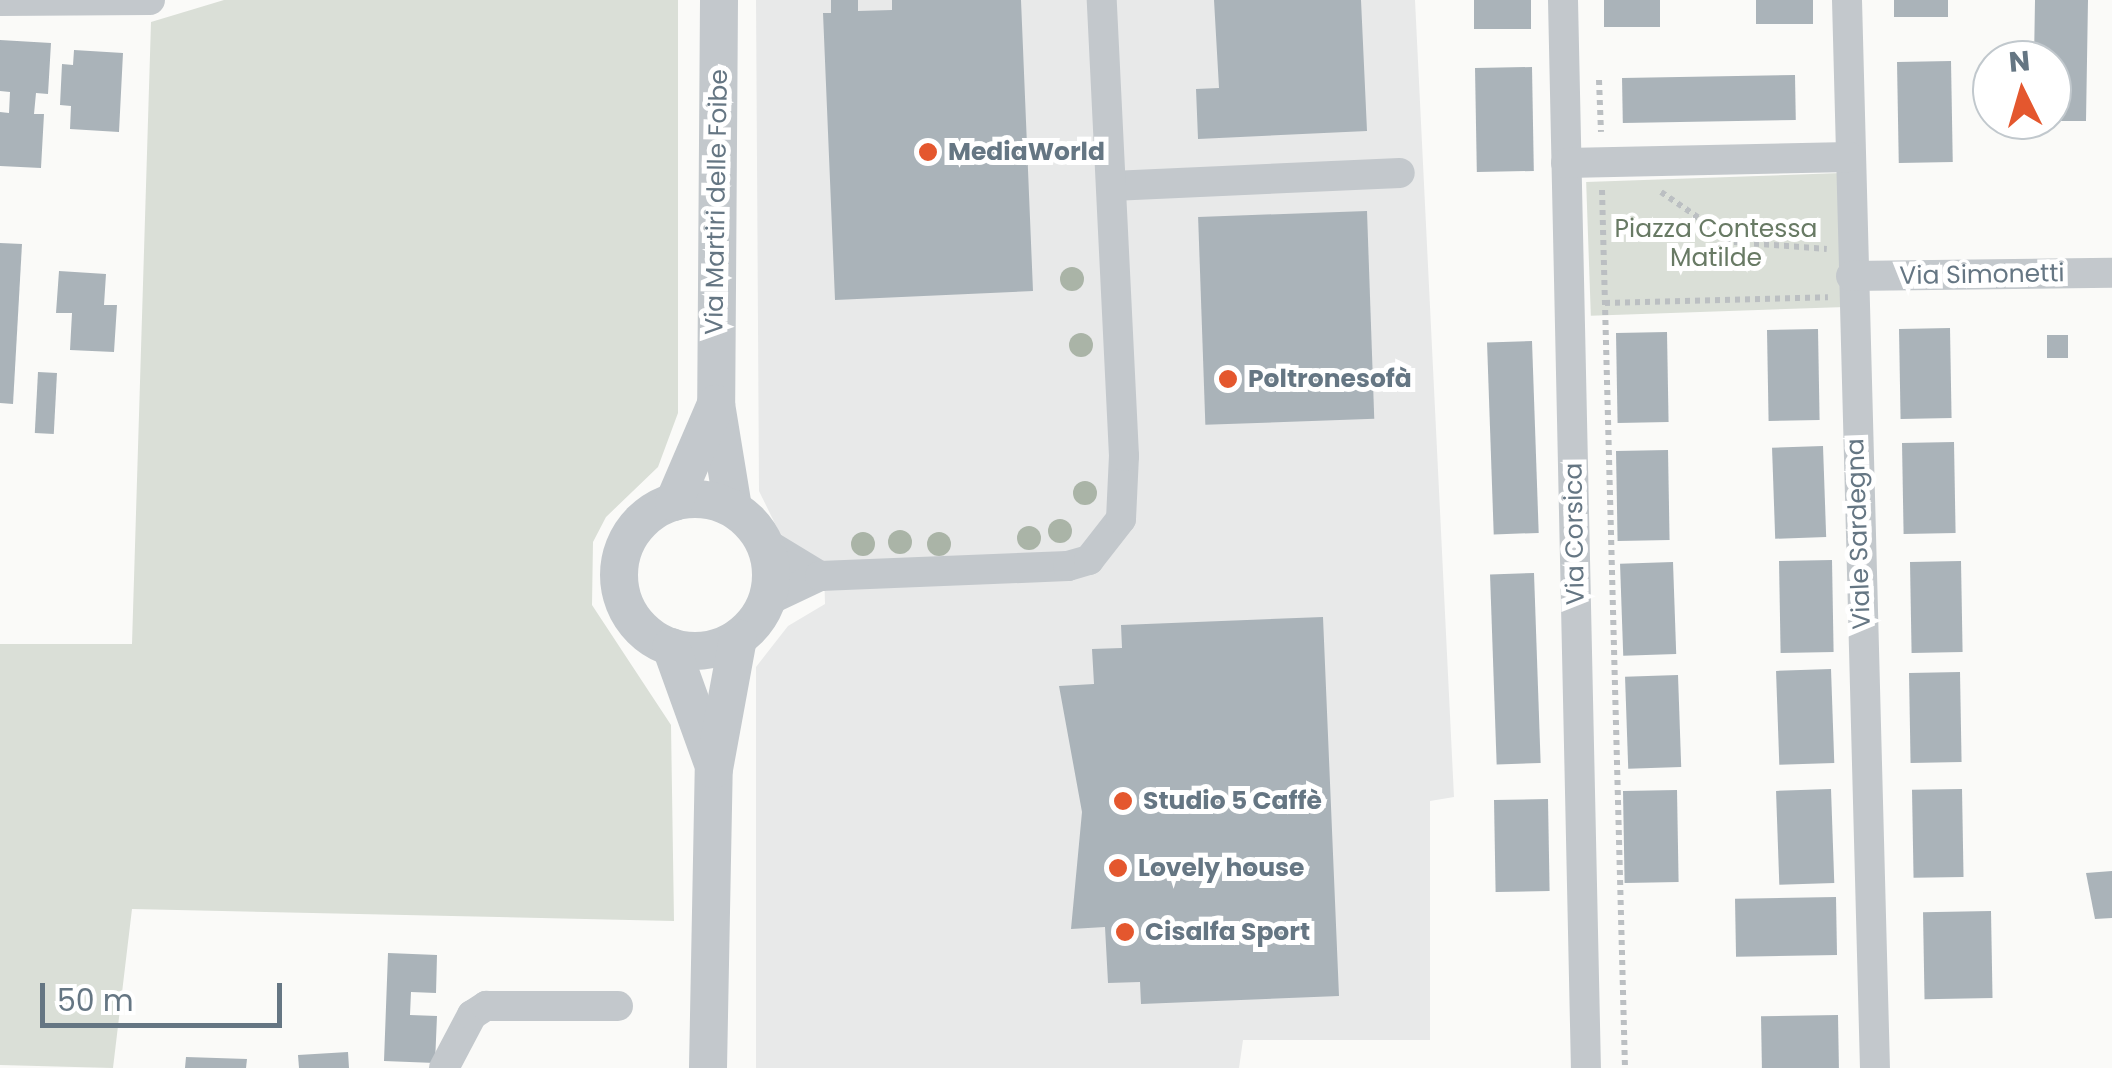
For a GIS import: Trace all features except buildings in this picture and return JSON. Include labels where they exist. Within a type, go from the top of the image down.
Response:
[{"type":"street","points":[[0,2],[150,0]]},
{"type":"street","name":"Via Martiri delle Foibe","points":[[719,0],[716,404],[733,508]]},
{"type":"street","points":[[766,601],[820,576],[1068,566],[1089,560],[1108,538],[1125,496],[1102,0]]},
{"type":"street","name":"Via Corsica","points":[[1563,0],[1586,1068]]},
{"type":"street","name":"Viale Sardegna","points":[[1847,0],[1849,157],[1845,274],[1875,1068]]},
{"type":"street","points":[[1566,174],[1606,177],[1849,157]]},
{"type":"street","points":[[1112,186],[1400,173]]},
{"type":"street","name":"Via Simonetti","points":[[1845,274],[2112,273]]},
{"type":"street","name":"Via Martiri delle Foibe","points":[[674,502],[716,404]]},
{"type":"street","points":[[714,768],[671,647],[633,619],[619,573],[634,528],[674,502],[694,498],[733,508],[764,542],[820,576]]},
{"type":"street","points":[[708,1068],[714,768],[738,638],[766,601],[771,582],[764,542]]},
{"type":"street","points":[[671,647],[717,648],[738,638]]},
{"type":"street","points":[[444,1068],[472,1016],[486,1006],[618,1006]]},
{"type":"path","points":[[1599,72],[1606,177],[1605,303],[1625,1068]]},
{"type":"path","points":[[1566,174],[1606,177]]},
{"type":"path","points":[[1656,188],[1734,242],[1845,274]]},
{"type":"path","points":[[1605,303],[1845,274]]},
{"type":"shaded area","points":[[756,0],[1415,0],[1454,797],[1430,801],[1430,1040],[1243,1040],[1239,1068],[756,1068],[756,667],[788,626],[825,604],[824,566],[785,544],[759,491]]},
{"type":"green space","points":[[224,0],[678,0],[678,413],[658,467],[606,517],[593,542],[592,605],[671,725],[674,921],[132,909],[113,1068],[0,1065],[0,644],[132,644],[151,22]]},
{"type":"green space","name":"Piazza Contessa Matilde","points":[[1841,173],[1846,307],[1591,316],[1586,182]]},
{"type":"place","name":"MediaWorld","points":[[928,152]]},
{"type":"place","name":"Poltronesofà","points":[[1228,379]]},
{"type":"place","name":"Studio 5 Caffè","points":[[1123,801]]},
{"type":"place","name":"Lovely house","points":[[1118,868]]},
{"type":"place","name":"Cisalfa Sport","points":[[1125,932]]}]
